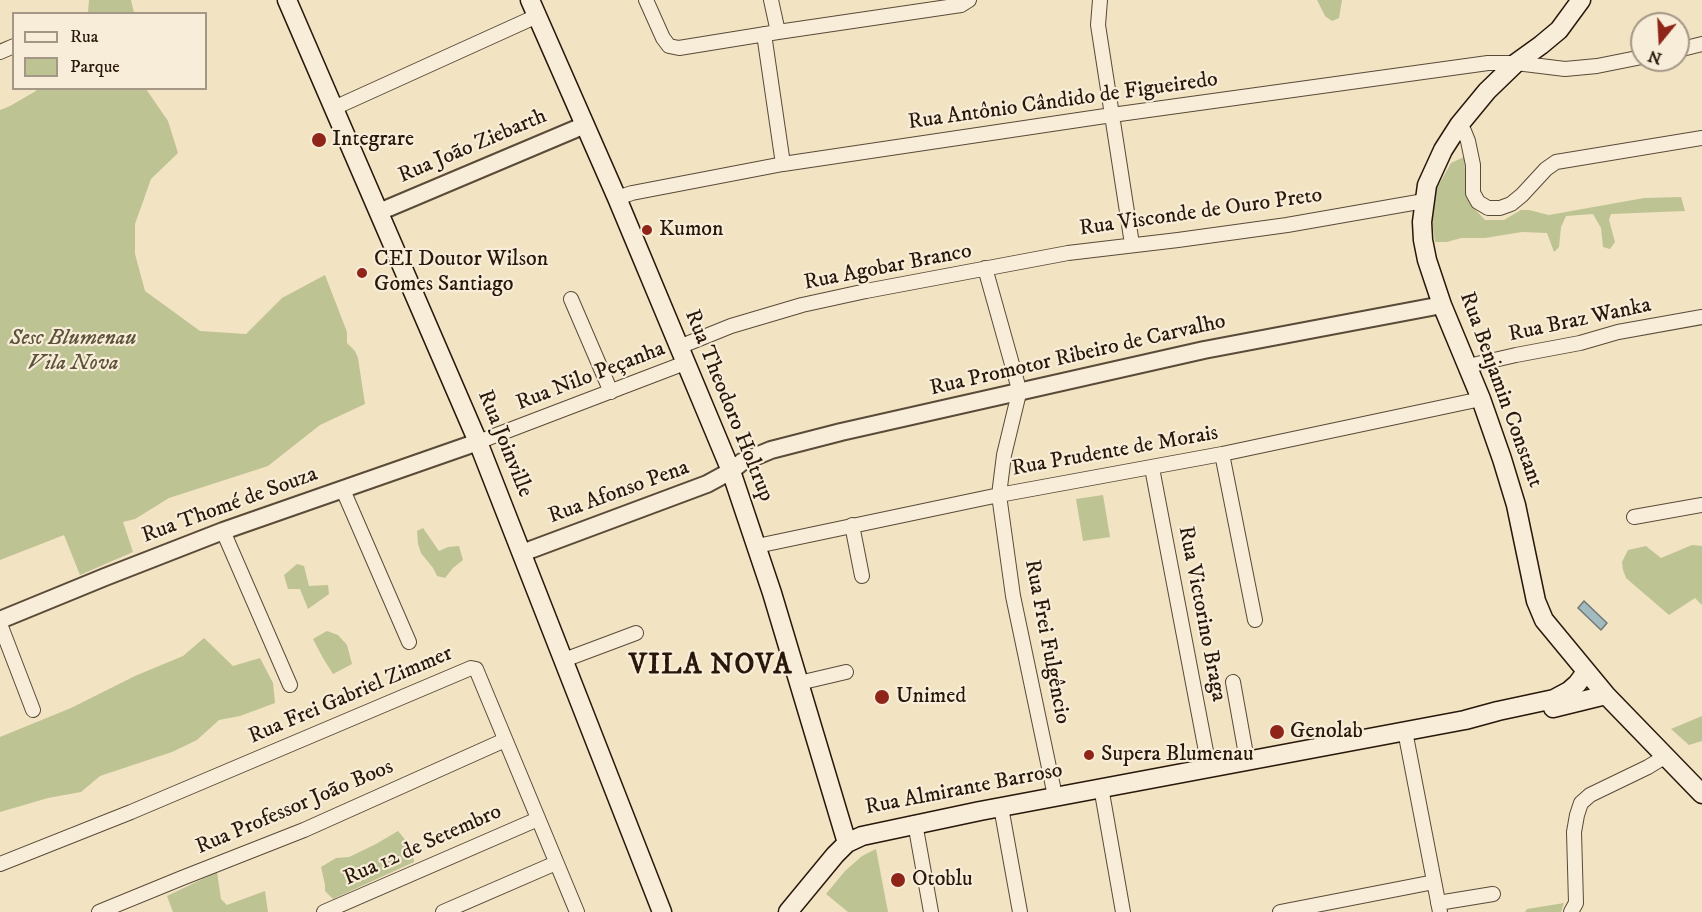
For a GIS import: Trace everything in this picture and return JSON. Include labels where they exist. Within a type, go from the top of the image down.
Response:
[{"type":"main road","name":"Rua Joinville","points":[[287,0],[478,442],[662,912]]},
{"type":"main road","name":"Rua Benjamin Constant","points":[[1581,0],[1559,30],[1516,63],[1487,91],[1459,125],[1443,150],[1427,185],[1422,222],[1423,240],[1442,305],[1481,399],[1516,505],[1536,601],[1544,620],[1606,695],[1702,794]]},
{"type":"main road","name":"Rua Theodoro Holtrup","points":[[533,8],[617,198],[730,471],[757,546],[847,843]]},
{"type":"main road","name":"Rua Almirante Barroso","points":[[788,912],[835,855],[847,843],[862,836],[1055,796],[1465,720],[1554,699],[1569,692],[1586,672]]},
{"type":"main road","name":"Rua Almirante Barroso","points":[[1465,720],[1500,718],[1606,695]]},
{"type":"street","points":[[646,0],[663,38],[669,46],[679,48],[961,5],[969,0]]},
{"type":"street","points":[[771,0],[771,33],[783,164]]},
{"type":"street","points":[[1100,0],[1098,25],[1132,244]]},
{"type":"street","points":[[334,108],[533,8]]},
{"type":"street","name":"Rua Antônio Cândido de Figueiredo","points":[[617,198],[632,193],[783,164],[1488,63],[1516,63],[1565,69],[1630,59]]},
{"type":"street","name":"Rua João Ziebarth","points":[[379,212],[585,125]]},
{"type":"street","points":[[1459,125],[1468,141],[1473,165],[1473,193],[1478,202],[1488,208],[1500,208],[1511,204],[1556,162],[1702,138]]},
{"type":"street","name":"Rua Visconde de Ouro Preto","points":[[985,268],[1068,253],[1287,225],[1424,201]]},
{"type":"street","name":"Rua Agobar Branco","points":[[682,355],[731,326],[802,305],[985,268],[1017,382],[1018,393]]},
{"type":"street","points":[[571,299],[610,392]]},
{"type":"street","name":"Rua Promotor Ribeiro de Carvalho","points":[[730,471],[742,462],[777,448],[841,432],[1204,350],[1442,305]]},
{"type":"street","name":"Rua Braz Wanka","points":[[1468,366],[1580,343],[1618,332],[1702,317]]},
{"type":"street","name":"Rua Nilo Peçanha","points":[[478,442],[610,392],[682,355]]},
{"type":"street","name":"Rua Frei Fulgêncio","points":[[1018,393],[1004,455],[999,495],[1014,602],[1055,796]]},
{"type":"street","name":"Rua Prudente de Morais","points":[[757,546],[999,495],[1222,454],[1481,399]]},
{"type":"street","name":"Rua Thomé de Souza","points":[[0,622],[105,577],[223,531],[478,442]]},
{"type":"street","points":[[1222,454],[1255,620]]},
{"type":"street","name":"Rua Victorino Braga","points":[[1152,468],[1209,768]]},
{"type":"street","name":"Rua Afonso Pena","points":[[522,553],[707,484],[730,471]]},
{"type":"street","points":[[343,490],[409,642]]},
{"type":"street","points":[[1634,517],[1702,505]]},
{"type":"street","points":[[852,525],[862,576]]},
{"type":"street","points":[[223,531],[290,685]]},
{"type":"street","points":[[0,622],[33,710]]},
{"type":"street","points":[[564,660],[636,633]]},
{"type":"street","name":"Rua Frei Gabriel Zimmer","points":[[0,864],[131,812],[471,668],[476,669],[577,912]]},
{"type":"street","points":[[799,683],[846,672]]},
{"type":"street","points":[[1233,682],[1247,760]]},
{"type":"street","points":[[1405,731],[1439,907],[1493,894]]},
{"type":"street","name":"Rua Professor João Boos","points":[[99,912],[304,830],[505,740]]},
{"type":"street","points":[[1571,912],[1576,903],[1574,832],[1581,803],[1590,795],[1666,756]]},
{"type":"street","points":[[1101,788],[1123,912]]},
{"type":"street","points":[[1001,807],[1020,912]]},
{"type":"street","name":"Rua 12 de Setembro","points":[[324,912],[538,819]]},
{"type":"street","points":[[915,824],[931,912]]},
{"type":"street","points":[[442,912],[556,863]]},
{"type":"street","points":[[1280,912],[1434,882]]},
{"type":"green space","points":[[89,0],[131,0],[134,12],[88,12]]},
{"type":"green space","points":[[1317,0],[1342,0],[1339,18],[1332,21],[1325,16]]},
{"type":"green space","name":"Sesc Blumenau Vila Nova","points":[[147,90],[168,121],[178,153],[151,179],[135,224],[135,254],[145,291],[200,331],[246,334],[282,298],[325,275],[347,332],[347,343],[358,358],[365,404],[320,425],[268,466],[169,498],[135,519],[123,522],[133,552],[80,575],[64,535],[0,560],[0,110],[36,91]]},
{"type":"green space","points":[[1464,157],[1470,204],[1485,220],[1504,220],[1521,210],[1549,215],[1644,198],[1681,197],[1685,211],[1611,214],[1609,220],[1615,242],[1610,249],[1603,247],[1601,228],[1593,214],[1566,216],[1561,227],[1559,247],[1554,252],[1547,233],[1522,232],[1435,242],[1432,221],[1433,195],[1451,163]]},
{"type":"green space","points":[[1103,495],[1110,537],[1083,541],[1076,499]]},
{"type":"green space","points":[[423,528],[439,551],[459,546],[463,560],[445,578],[437,576],[421,553],[417,531]]},
{"type":"green space","points":[[1692,545],[1702,546],[1702,605],[1695,598],[1669,615],[1626,578],[1622,562],[1628,550],[1646,546],[1661,558]]},
{"type":"green space","points":[[297,564],[304,566],[309,586],[328,585],[329,594],[308,609],[300,589],[288,589],[284,575]]},
{"type":"green space","points":[[327,631],[338,635],[347,645],[352,664],[333,674],[313,639]]},
{"type":"green space","points":[[204,638],[233,666],[260,658],[273,683],[275,703],[240,716],[219,720],[197,740],[172,752],[100,776],[81,792],[48,798],[0,812],[0,737],[71,708],[135,676],[183,656]]},
{"type":"green space","points":[[1702,716],[1702,741],[1689,745],[1671,729]]},
{"type":"green space","points":[[398,831],[412,848],[414,862],[333,899],[325,891],[321,867],[336,858],[349,857]]},
{"type":"green space","points":[[876,849],[888,912],[848,912],[826,894],[845,871],[862,856]]},
{"type":"green space","points":[[217,872],[221,899],[227,905],[265,891],[268,912],[173,912],[167,896]]},
{"type":"green space","points":[[1564,903],[1561,912],[1525,912],[1527,909]]},
{"type":"water","points":[[1584,601],[1607,623],[1601,630],[1578,608]]},
{"type":"place","name":"Integrare","points":[[319,140]]},
{"type":"place","name":"Kumon","points":[[647,230]]},
{"type":"place","name":"CEI Doutor Wilson Gomes Santiago","points":[[362,273]]},
{"type":"place","name":"Unimed","points":[[882,697]]},
{"type":"place","name":"Genolab","points":[[1277,732]]},
{"type":"place","name":"Supera Blumenau","points":[[1089,755]]},
{"type":"place","name":"Otoblu","points":[[898,880]]},
{"type":"district","name":"VILA NOVA","points":[[711,667]]}]
